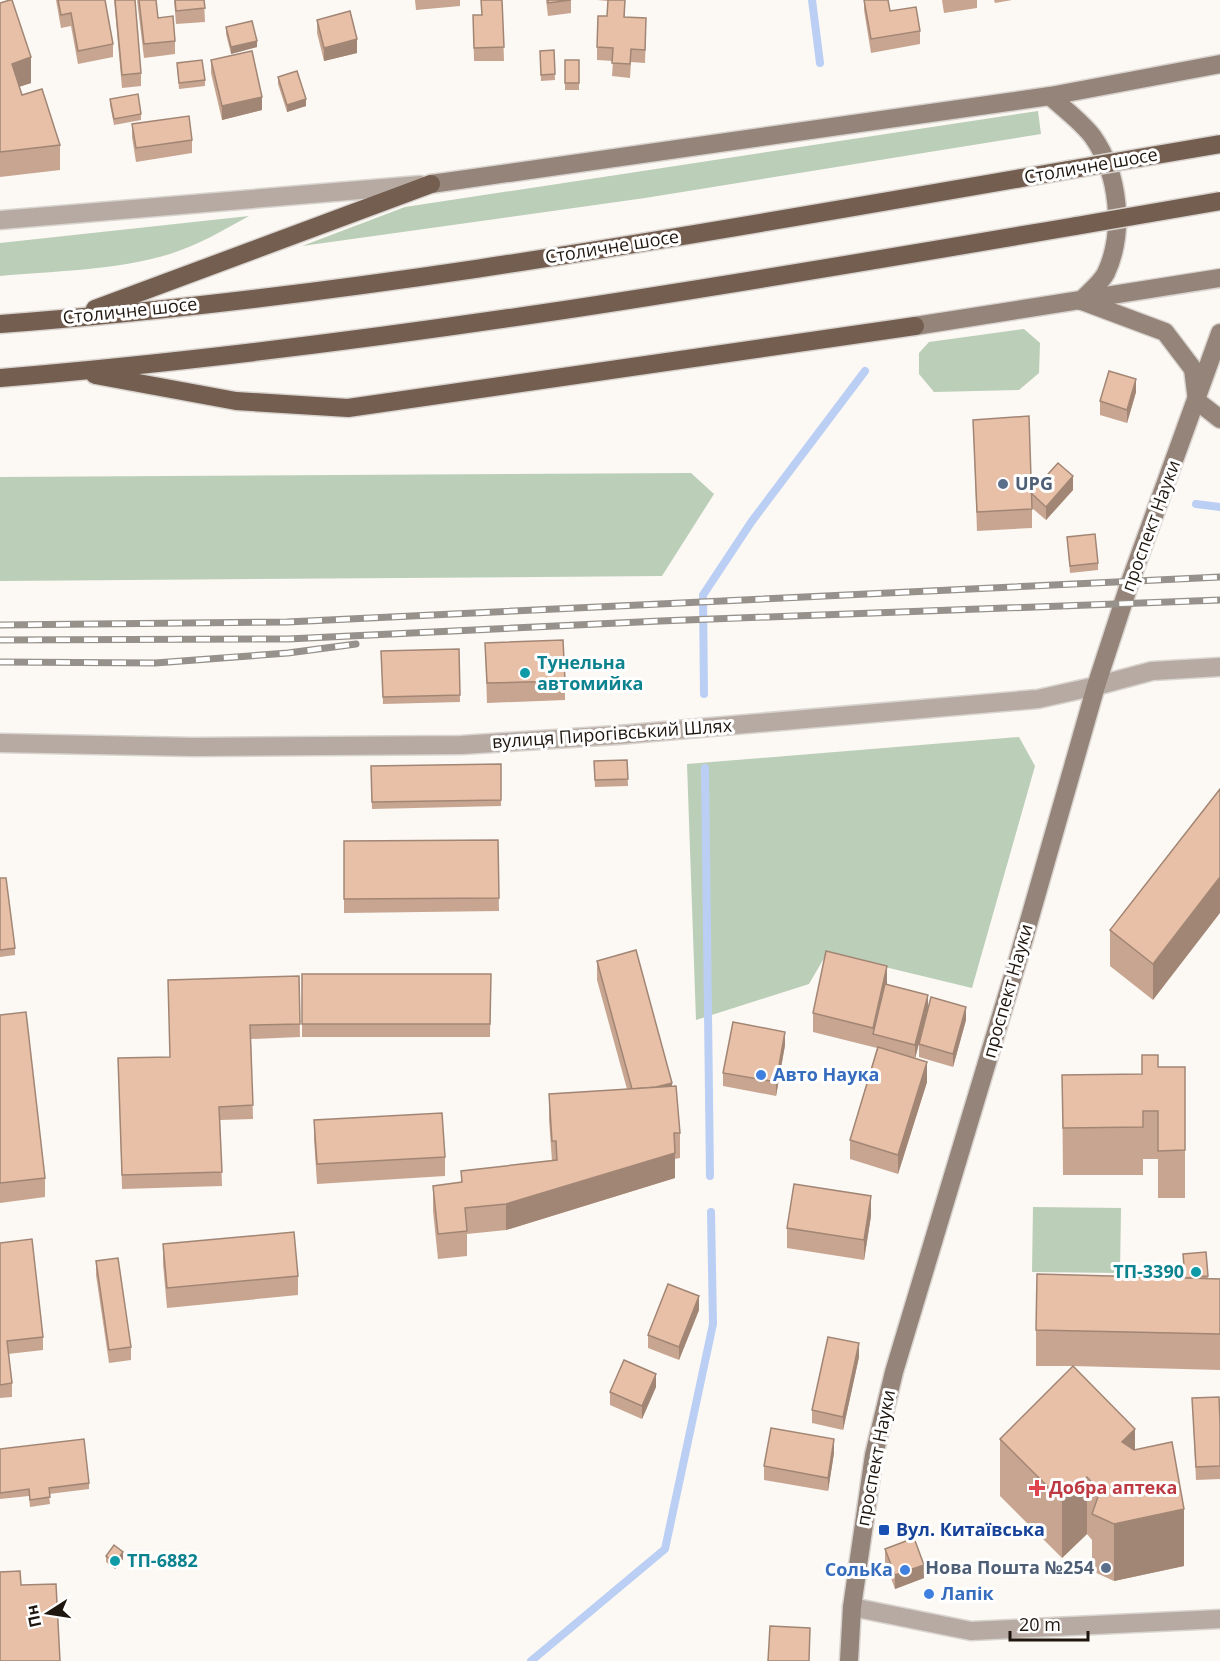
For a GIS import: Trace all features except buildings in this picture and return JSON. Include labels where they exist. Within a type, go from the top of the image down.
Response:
[{"type":"highway","name":"Столичне шосе","points":[[0,324],[68,319],[357,286],[670,239],[1220,144]]},
{"type":"highway","points":[[68,319],[430,184]]},
{"type":"highway","points":[[0,378],[76,372],[339,340],[678,294],[1220,201]]},
{"type":"highway","points":[[76,372],[236,401],[348,408],[915,326]]},
{"type":"main road","points":[[430,184],[1050,96],[1220,64]]},
{"type":"main road","points":[[1050,96],[1093,137],[1113,179],[1117,205],[1113,252],[1105,275],[1081,301]]},
{"type":"main road","points":[[915,326],[1220,278]]},
{"type":"main road","points":[[1081,301],[1165,332],[1193,369],[1197,401],[1220,419]]},
{"type":"main road","name":"проспект Науки","points":[[849,1661],[852,1607],[873,1455],[894,1372],[1019,956],[1096,686],[1130,582],[1220,333]]},
{"type":"street","points":[[0,220],[430,184]]},
{"type":"street","name":"вулиця Пирогівський Шлях","points":[[0,742],[194,747],[461,745],[1038,699],[1152,671],[1220,667]]},
{"type":"street","points":[[852,1607],[971,1631],[1220,1619]]},
{"type":"green space","points":[[1038,111],[1041,134],[645,198],[302,246],[405,207]]},
{"type":"green space","points":[[249,216],[191,246],[150,259],[86,269],[0,276],[0,243]]},
{"type":"green space","points":[[1024,329],[1040,343],[1039,373],[1019,390],[934,392],[919,374],[919,353],[929,342]]},
{"type":"green space","points":[[691,473],[714,494],[662,576],[0,581],[0,477]]},
{"type":"green space","points":[[1019,737],[1035,766],[972,988],[827,953],[809,984],[696,1020],[687,764]]},
{"type":"green space","points":[[1033,1207],[1121,1208],[1120,1273],[1032,1272]]},
{"type":"waterway","points":[[812,0],[820,63]]},
{"type":"waterway","points":[[704,694],[703,595],[752,521],[865,371]]},
{"type":"waterway","points":[[1196,504],[1220,507]]},
{"type":"waterway","points":[[705,768],[710,1176]]},
{"type":"waterway","points":[[531,1661],[665,1549],[713,1324],[711,1212]]},
{"type":"railway","points":[[0,625],[287,622],[1220,577]]},
{"type":"railway","points":[[0,640],[288,639],[660,621],[1220,600]]},
{"type":"railway","points":[[0,662],[155,663],[288,653],[356,644]]},
{"type":"place","name":"UPG","points":[[1003,484]]},
{"type":"place","name":"Тунельна автомийка","points":[[525,673]]},
{"type":"place","name":"Авто Наука","points":[[761,1075]]},
{"type":"place","name":"ТП-3390","points":[[1196,1272]]},
{"type":"place","name":"Добра аптека","points":[[1037,1488]]},
{"type":"place","name":"Вул. Китаївська","points":[[884,1530]]},
{"type":"place","name":"ТП-6882","points":[[115,1561]]},
{"type":"place","name":"Нова Пошта №254","points":[[1106,1568]]},
{"type":"place","name":"СольКа","points":[[905,1570]]},
{"type":"place","name":"Лапік","points":[[929,1594]]}]
